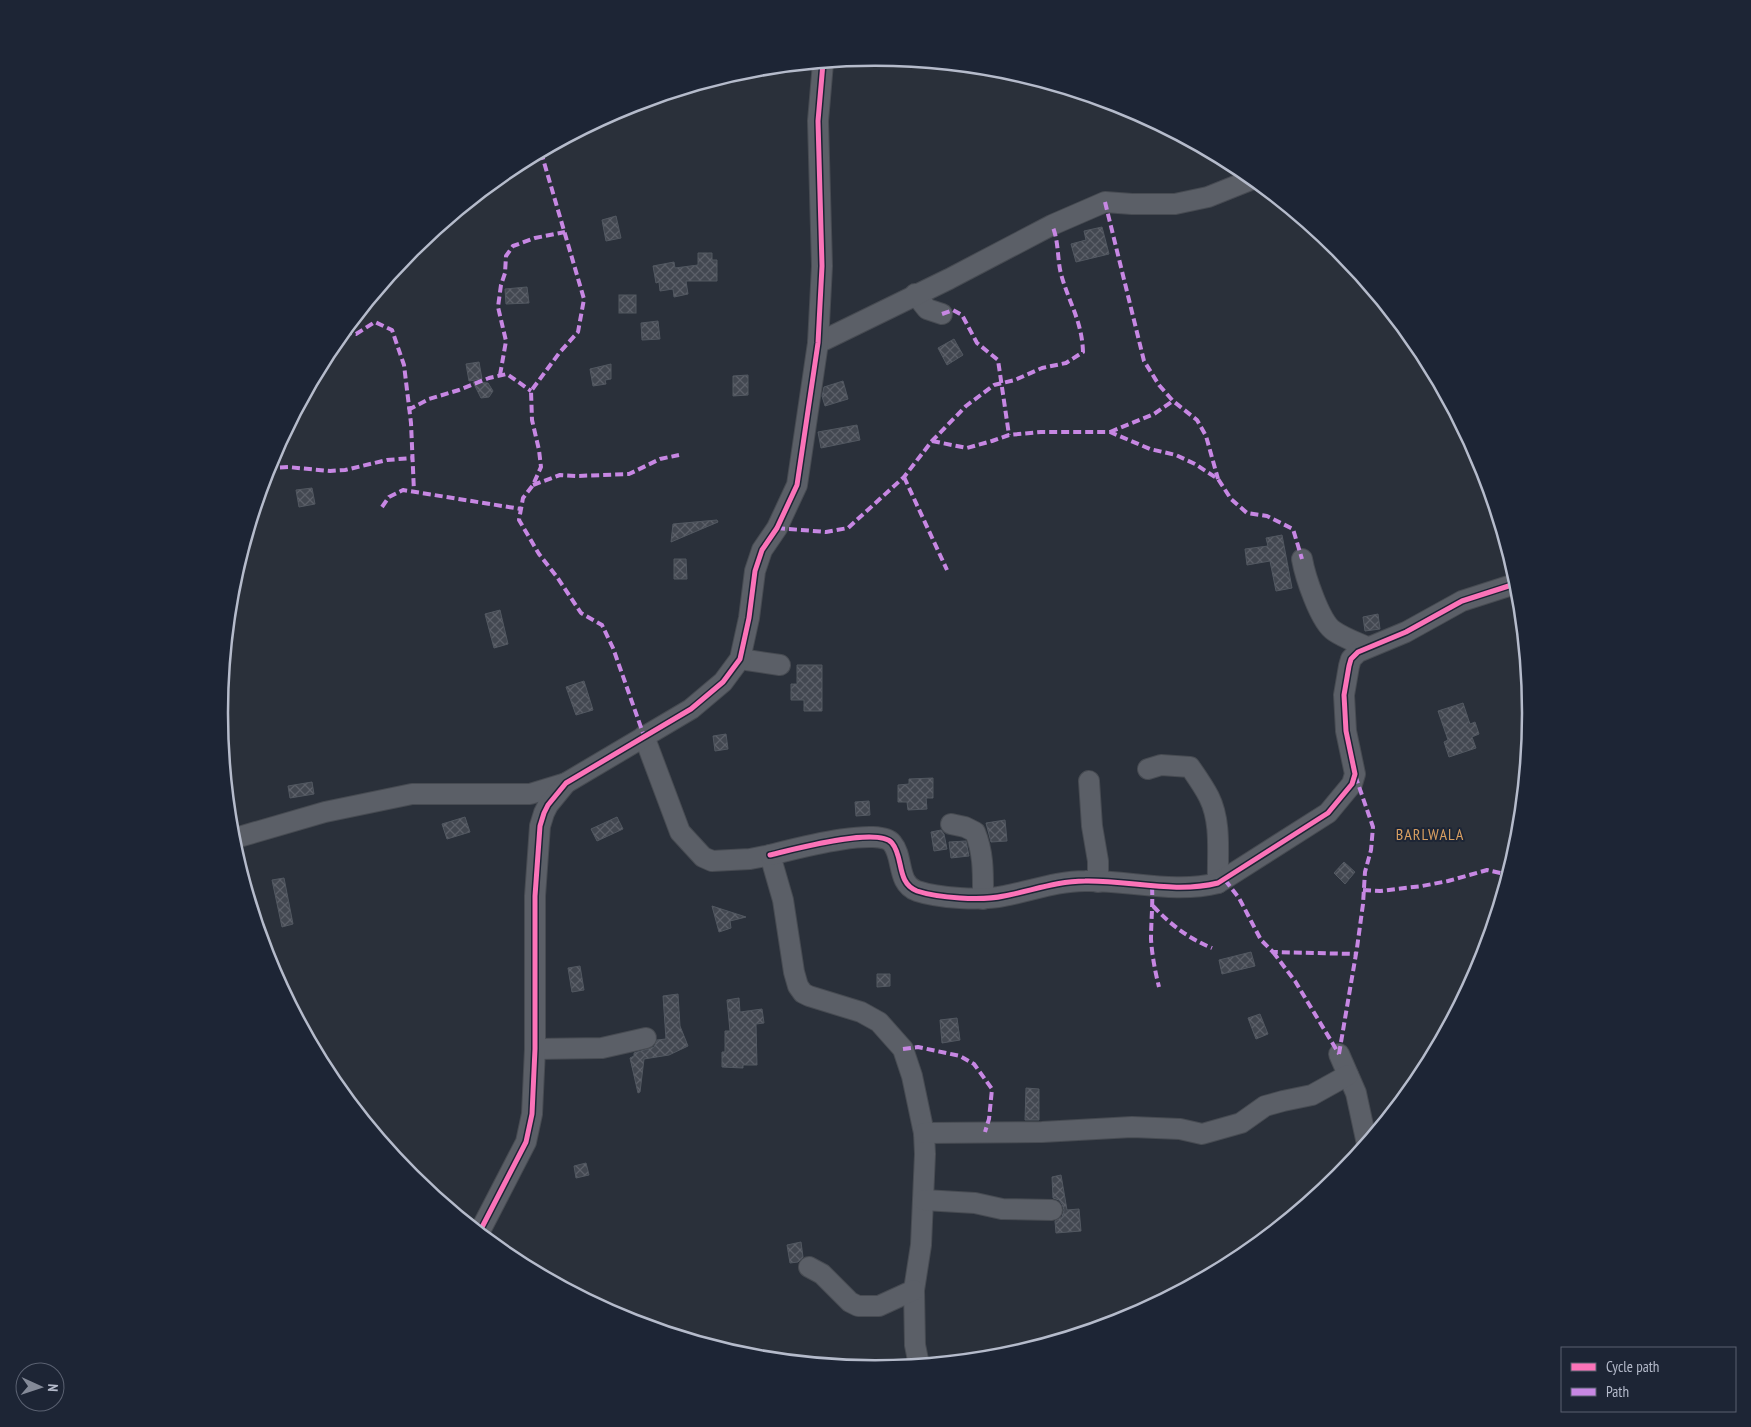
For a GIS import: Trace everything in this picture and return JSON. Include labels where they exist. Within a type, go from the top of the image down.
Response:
[{"type":"street","points":[[241,837],[325,812],[412,794],[530,794],[566,782],[691,709],[723,682],[740,659],[749,618],[755,571],[762,550],[777,528],[797,485],[818,343],[822,266],[818,120],[822,69]]},
{"type":"street","points":[[818,343],[1052,225],[1105,202],[1175,204],[1208,197],[1245,182]]},
{"type":"street","points":[[915,294],[927,309],[942,314]]},
{"type":"street","points":[[1302,559],[1305,578],[1318,607],[1332,630],[1367,647]]},
{"type":"street","points":[[644,736],[680,832],[702,857],[712,861],[770,856],[818,842],[868,837],[886,838],[892,842],[904,881],[916,891],[934,895],[982,898],[1002,897],[1064,882],[1098,882],[1148,887],[1203,887],[1218,883],[1328,813],[1352,784],[1355,774],[1344,716],[1345,682],[1352,659],[1358,652],[1406,632],[1462,601],[1510,586]]},
{"type":"street","points":[[740,659],[780,664]]},
{"type":"street","points":[[1148,769],[1161,766],[1190,767],[1210,798],[1216,820],[1218,883]]},
{"type":"street","points":[[1088,781],[1092,826],[1098,861],[1098,882]]},
{"type":"street","points":[[482,1228],[526,1142],[532,1114],[535,1049],[535,896],[540,826],[548,804],[566,782]]},
{"type":"street","points":[[951,824],[975,832],[980,844],[983,863],[982,898]]},
{"type":"street","points":[[770,856],[784,900],[794,972],[798,986],[803,993],[809,996],[861,1012],[879,1022],[903,1049],[912,1076],[924,1133],[924,1200],[921,1245],[914,1290],[915,1345],[918,1359]]},
{"type":"street","points":[[535,1049],[602,1048],[646,1038]]},
{"type":"street","points":[[1339,1054],[1356,1093],[1365,1136]]},
{"type":"street","points":[[924,1133],[1042,1132],[1132,1127],[1180,1129],[1202,1134],[1241,1122],[1265,1106],[1312,1095],[1348,1075]]},
{"type":"street","points":[[924,1200],[975,1203],[1002,1209],[1032,1208],[1052,1210]]},
{"type":"street","points":[[810,1267],[822,1274],[850,1302],[858,1306],[879,1306],[914,1290]]},
{"type":"building","points":[[616,216],[621,238],[606,241],[602,220]]},
{"type":"building","points":[[1102,227],[1109,254],[1076,262],[1071,244],[1086,240],[1084,231]]},
{"type":"building","points":[[698,253],[712,253],[712,260],[717,260],[717,281],[686,281],[688,294],[674,297],[673,289],[660,291],[659,282],[656,283],[653,266],[674,262],[675,268],[698,265]]},
{"type":"building","points":[[527,287],[529,303],[506,304],[505,289]]},
{"type":"building","points":[[619,295],[636,295],[636,313],[619,313]]},
{"type":"building","points":[[658,321],[660,339],[642,340],[641,323]]},
{"type":"building","points":[[954,339],[963,355],[947,365],[938,348]]},
{"type":"building","points":[[479,362],[482,379],[469,381],[466,364]]},
{"type":"building","points":[[611,364],[611,379],[605,380],[606,384],[593,386],[590,369]]},
{"type":"building","points":[[748,375],[748,395],[733,396],[733,376]]},
{"type":"building","points":[[843,381],[848,399],[825,406],[822,396],[824,387]]},
{"type":"building","points":[[473,382],[488,383],[493,391],[489,397],[481,398]]},
{"type":"building","points":[[857,425],[860,440],[821,448],[818,432]]},
{"type":"building","points":[[312,488],[315,504],[299,507],[296,490]]},
{"type":"building","points":[[717,520],[718,522],[671,542],[673,524]]},
{"type":"building","points":[[1282,535],[1292,588],[1276,591],[1270,561],[1247,565],[1245,549],[1268,546],[1266,538]]},
{"type":"building","points":[[674,559],[686,559],[687,579],[674,579]]},
{"type":"building","points":[[500,610],[508,644],[494,648],[485,614]]},
{"type":"building","points":[[1378,614],[1380,629],[1365,631],[1363,617]]},
{"type":"building","points":[[797,665],[822,665],[822,711],[804,711],[804,700],[791,700],[791,684],[797,684]]},
{"type":"building","points":[[584,681],[593,710],[576,715],[566,687]]},
{"type":"building","points":[[1463,703],[1470,724],[1475,722],[1479,734],[1472,737],[1476,748],[1449,757],[1444,742],[1448,740],[1438,711]]},
{"type":"building","points":[[726,734],[728,749],[715,751],[713,736]]},
{"type":"building","points":[[933,778],[933,798],[926,798],[927,809],[908,810],[907,802],[898,802],[898,785],[909,784],[909,779]]},
{"type":"building","points":[[312,782],[314,794],[290,798],[288,786]]},
{"type":"building","points":[[869,801],[870,815],[856,816],[855,802]]},
{"type":"building","points":[[465,817],[470,832],[447,839],[442,824]]},
{"type":"building","points":[[617,817],[623,829],[597,841],[591,829]]},
{"type":"building","points":[[1005,820],[1007,841],[991,842],[986,823]]},
{"type":"building","points":[[941,830],[944,834],[947,849],[934,851],[931,832]]},
{"type":"building","points":[[966,841],[969,856],[951,858],[949,842]]},
{"type":"building","points":[[1344,862],[1355,872],[1345,884],[1334,873]]},
{"type":"building","points":[[284,878],[293,924],[282,927],[272,880]]},
{"type":"building","points":[[712,906],[746,917],[730,921],[731,928],[719,932]]},
{"type":"building","points":[[1251,952],[1255,966],[1222,974],[1219,960]]},
{"type":"building","points":[[580,966],[584,990],[572,992],[568,968]]},
{"type":"building","points":[[877,974],[890,974],[890,986],[877,987]]},
{"type":"building","points":[[678,994],[680,1026],[688,1046],[669,1055],[644,1059],[640,1092],[638,1093],[630,1058],[634,1056],[634,1053],[654,1047],[657,1040],[666,1039],[663,996]]},
{"type":"building","points":[[739,998],[740,1012],[762,1009],[764,1023],[756,1024],[757,1065],[743,1065],[743,1068],[722,1067],[722,1052],[725,1052],[725,1031],[730,1031],[727,1000]]},
{"type":"building","points":[[1260,1014],[1268,1034],[1256,1039],[1248,1018]]},
{"type":"building","points":[[957,1018],[960,1040],[942,1043],[940,1020]]},
{"type":"building","points":[[1026,1088],[1039,1089],[1039,1120],[1025,1120]]},
{"type":"building","points":[[586,1163],[589,1175],[576,1178],[574,1166]]},
{"type":"building","points":[[1061,1175],[1067,1210],[1079,1209],[1081,1231],[1056,1233],[1055,1221],[1062,1217],[1064,1210],[1059,1200],[1053,1198],[1052,1177]]},
{"type":"building","points":[[801,1242],[803,1257],[798,1262],[790,1263],[787,1245]]},
{"type":"marked path","points":[[543,159],[584,299],[578,332],[560,352],[531,391],[532,420],[541,467],[533,485],[523,498],[519,520],[539,554],[581,613],[602,625],[613,648],[644,736]]},
{"type":"marked path","points":[[1105,202],[1144,361],[1159,385],[1173,401],[1197,420],[1206,436],[1218,479]]},
{"type":"marked path","points":[[777,528],[826,532],[848,528],[904,477],[932,441],[966,406],[994,385],[1015,380],[1042,368],[1066,363],[1083,352],[1078,321],[1061,274],[1056,237],[1052,225]]},
{"type":"marked path","points":[[500,375],[506,341],[498,307],[505,273],[506,256],[513,246],[535,238],[565,232]]},
{"type":"marked path","points":[[942,314],[953,310],[962,315],[977,343],[998,360],[1009,435]]},
{"type":"marked path","points":[[352,333],[356,334],[375,322],[392,330],[404,365],[411,423],[414,492]]},
{"type":"marked path","points":[[408,410],[429,399],[489,378],[507,374],[531,391]]},
{"type":"marked path","points":[[1110,432],[1154,414],[1173,401]]},
{"type":"marked path","points":[[932,441],[967,448],[1009,435],[1041,432],[1110,432],[1150,449],[1176,455],[1195,464],[1218,479],[1231,499],[1247,513],[1267,516],[1293,529],[1302,559]]},
{"type":"marked path","points":[[533,485],[560,475],[629,474],[660,459],[679,455]]},
{"type":"marked path","points":[[277,468],[330,471],[345,470],[387,460],[413,458]]},
{"type":"marked path","points":[[904,477],[947,570]]},
{"type":"marked path","points":[[382,507],[389,497],[403,490],[521,509]]},
{"type":"marked path","points":[[1339,1054],[1357,948],[1365,872],[1371,850],[1373,827],[1355,775]]},
{"type":"marked path","points":[[1363,890],[1380,891],[1422,886],[1487,870],[1503,874]]},
{"type":"marked path","points":[[1225,880],[1239,898],[1261,940],[1273,952],[1355,954]]},
{"type":"marked path","points":[[1152,887],[1151,939],[1159,987]]},
{"type":"marked path","points":[[1153,906],[1180,930],[1212,948]]},
{"type":"marked path","points":[[1273,952],[1295,981],[1339,1054]]},
{"type":"marked path","points":[[903,1049],[918,1047],[960,1056],[974,1064],[992,1089],[989,1119],[985,1132]]},
{"type":"cycle path","points":[[482,1228],[526,1142],[532,1114],[535,1049],[535,896],[540,826],[544,813],[548,805],[566,783],[691,709],[723,682],[740,659],[749,618],[755,571],[762,550],[777,528],[797,485],[818,343],[822,266],[818,121],[822,69]]},
{"type":"cycle path","points":[[770,855],[853,838],[884,838],[892,843],[896,849],[903,876],[910,887],[926,893],[960,898],[995,898],[1075,881],[1102,881],[1168,887],[1201,886],[1218,883],[1328,813],[1352,784],[1355,774],[1346,731],[1344,695],[1351,659],[1358,652],[1406,632],[1462,601],[1510,586]]},
{"type":"district","name":"BARLWALA","points":[[1430,834]]}]
